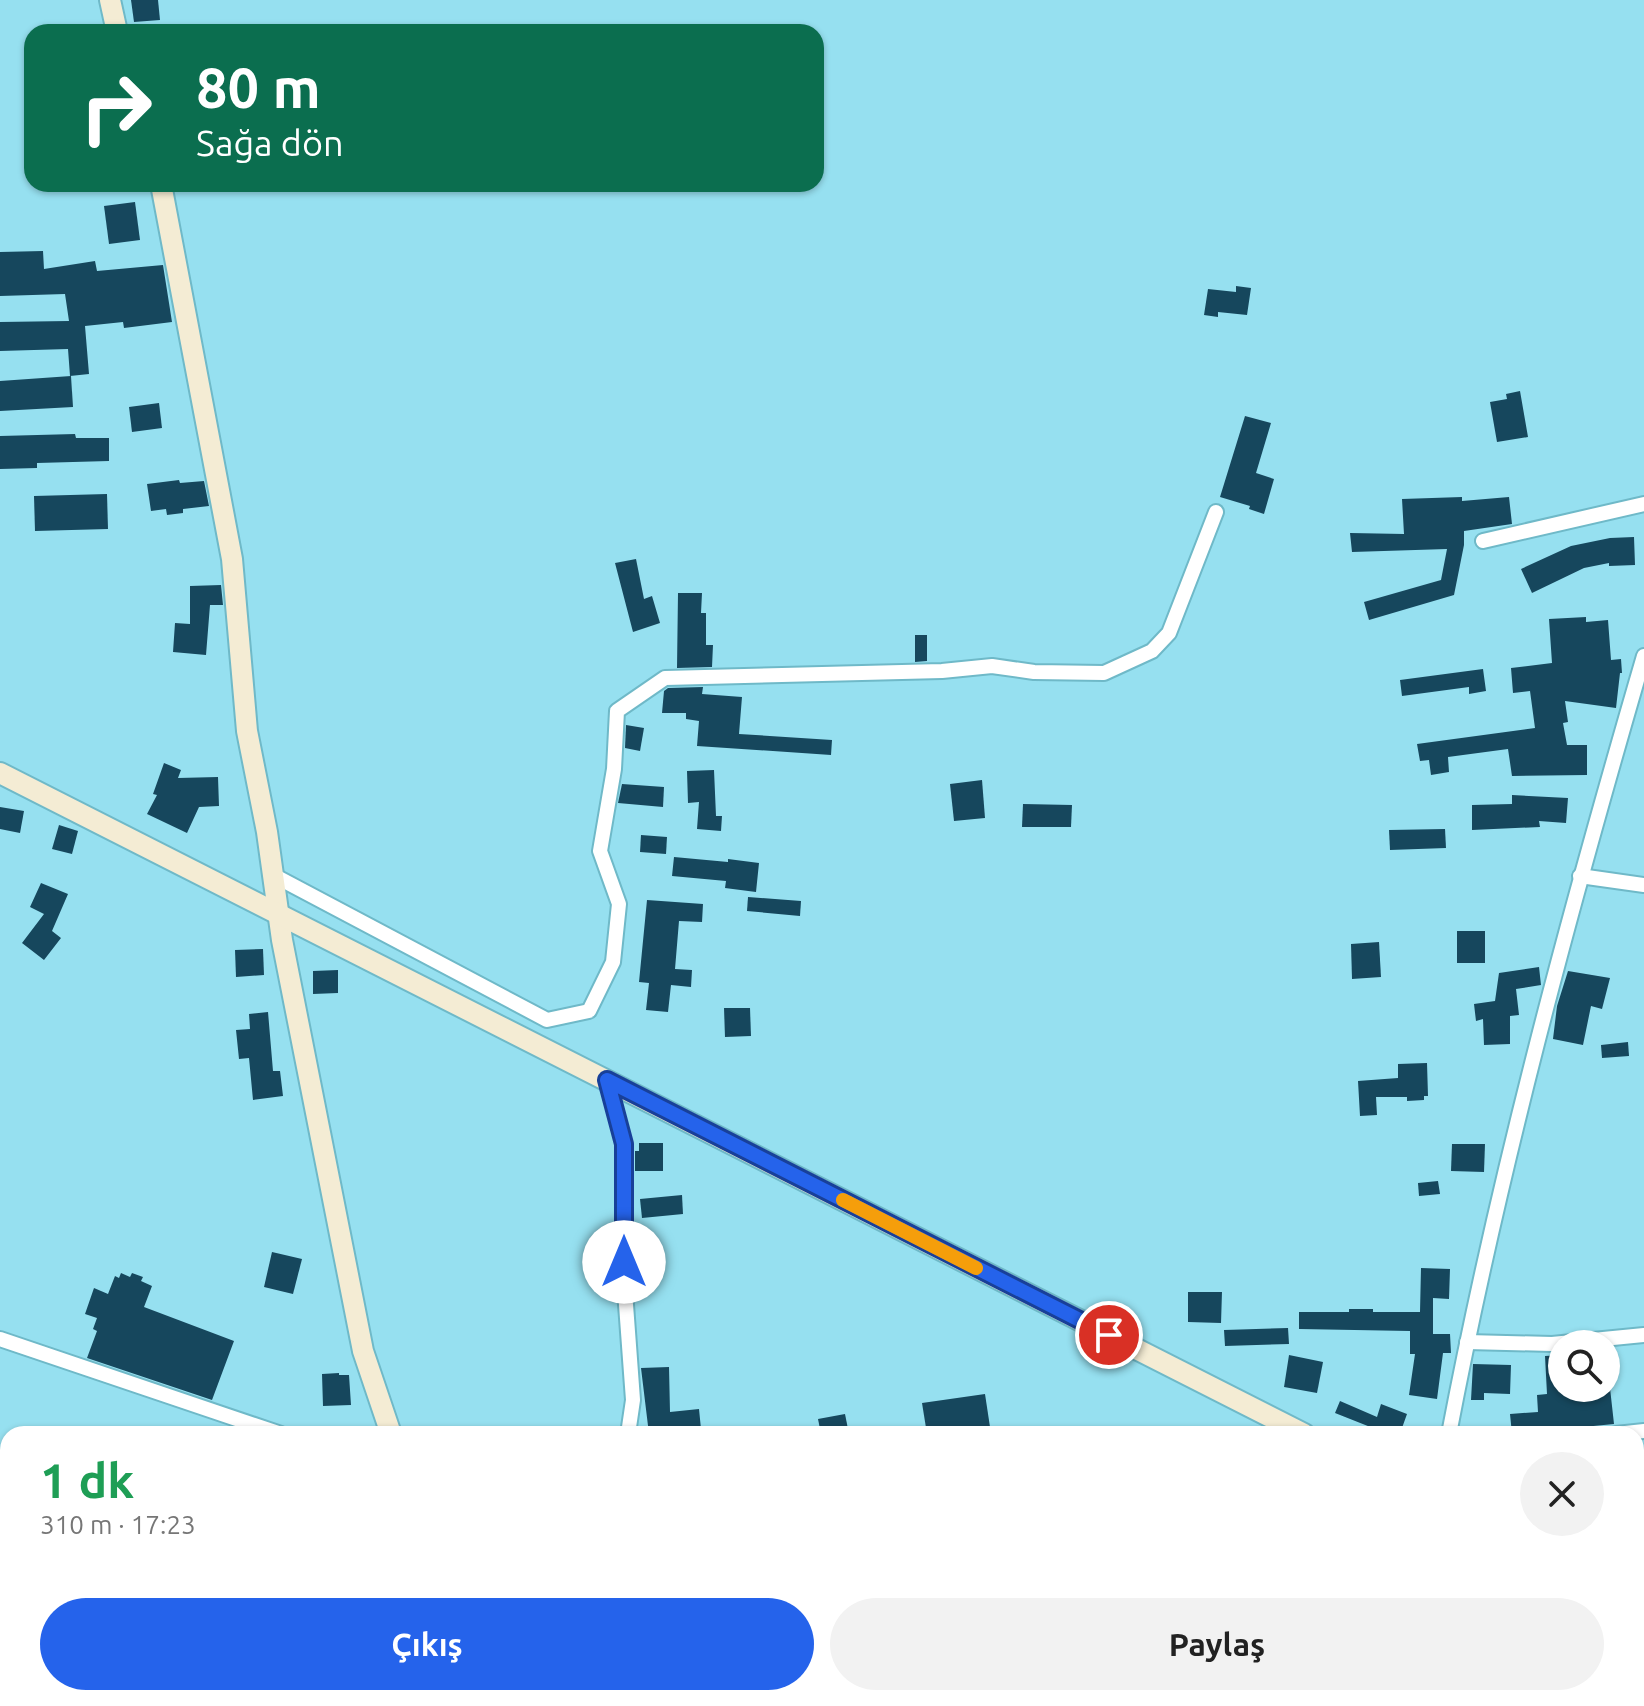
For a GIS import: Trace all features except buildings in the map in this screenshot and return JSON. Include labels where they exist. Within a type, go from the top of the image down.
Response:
[{"type":"street","points":[[110,0],[115,24]]},
{"type":"street","points":[[163,192],[232,559],[247,731],[278,913],[363,1351],[388,1426]]},
{"type":"street","points":[[1483,541],[1644,504]]},
{"type":"street","points":[[273,875],[547,1020],[589,1011],[613,962],[619,904],[600,851],[614,769],[617,711],[665,678],[942,671],[992,666],[1034,672],[1104,673],[1152,651],[1169,633],[1216,512]]},
{"type":"street","points":[[1451,1426],[1467,1342],[1580,876],[1644,656]]},
{"type":"street","points":[[0,773],[1288,1426]]},
{"type":"street","points":[[1580,876],[1644,885]]},
{"type":"street","points":[[607,1080],[624,1144],[625,1291],[633,1400],[629,1426]]},
{"type":"street","points":[[1467,1342],[1552,1344],[1644,1335]]},
{"type":"street","points":[[0,1339],[257,1426]]},
{"type":"slow traffic","points":[[843,1200],[976,1268]]},
{"type":"route","points":[[624,1262],[624,1144],[607,1080],[1109,1335]]}]
